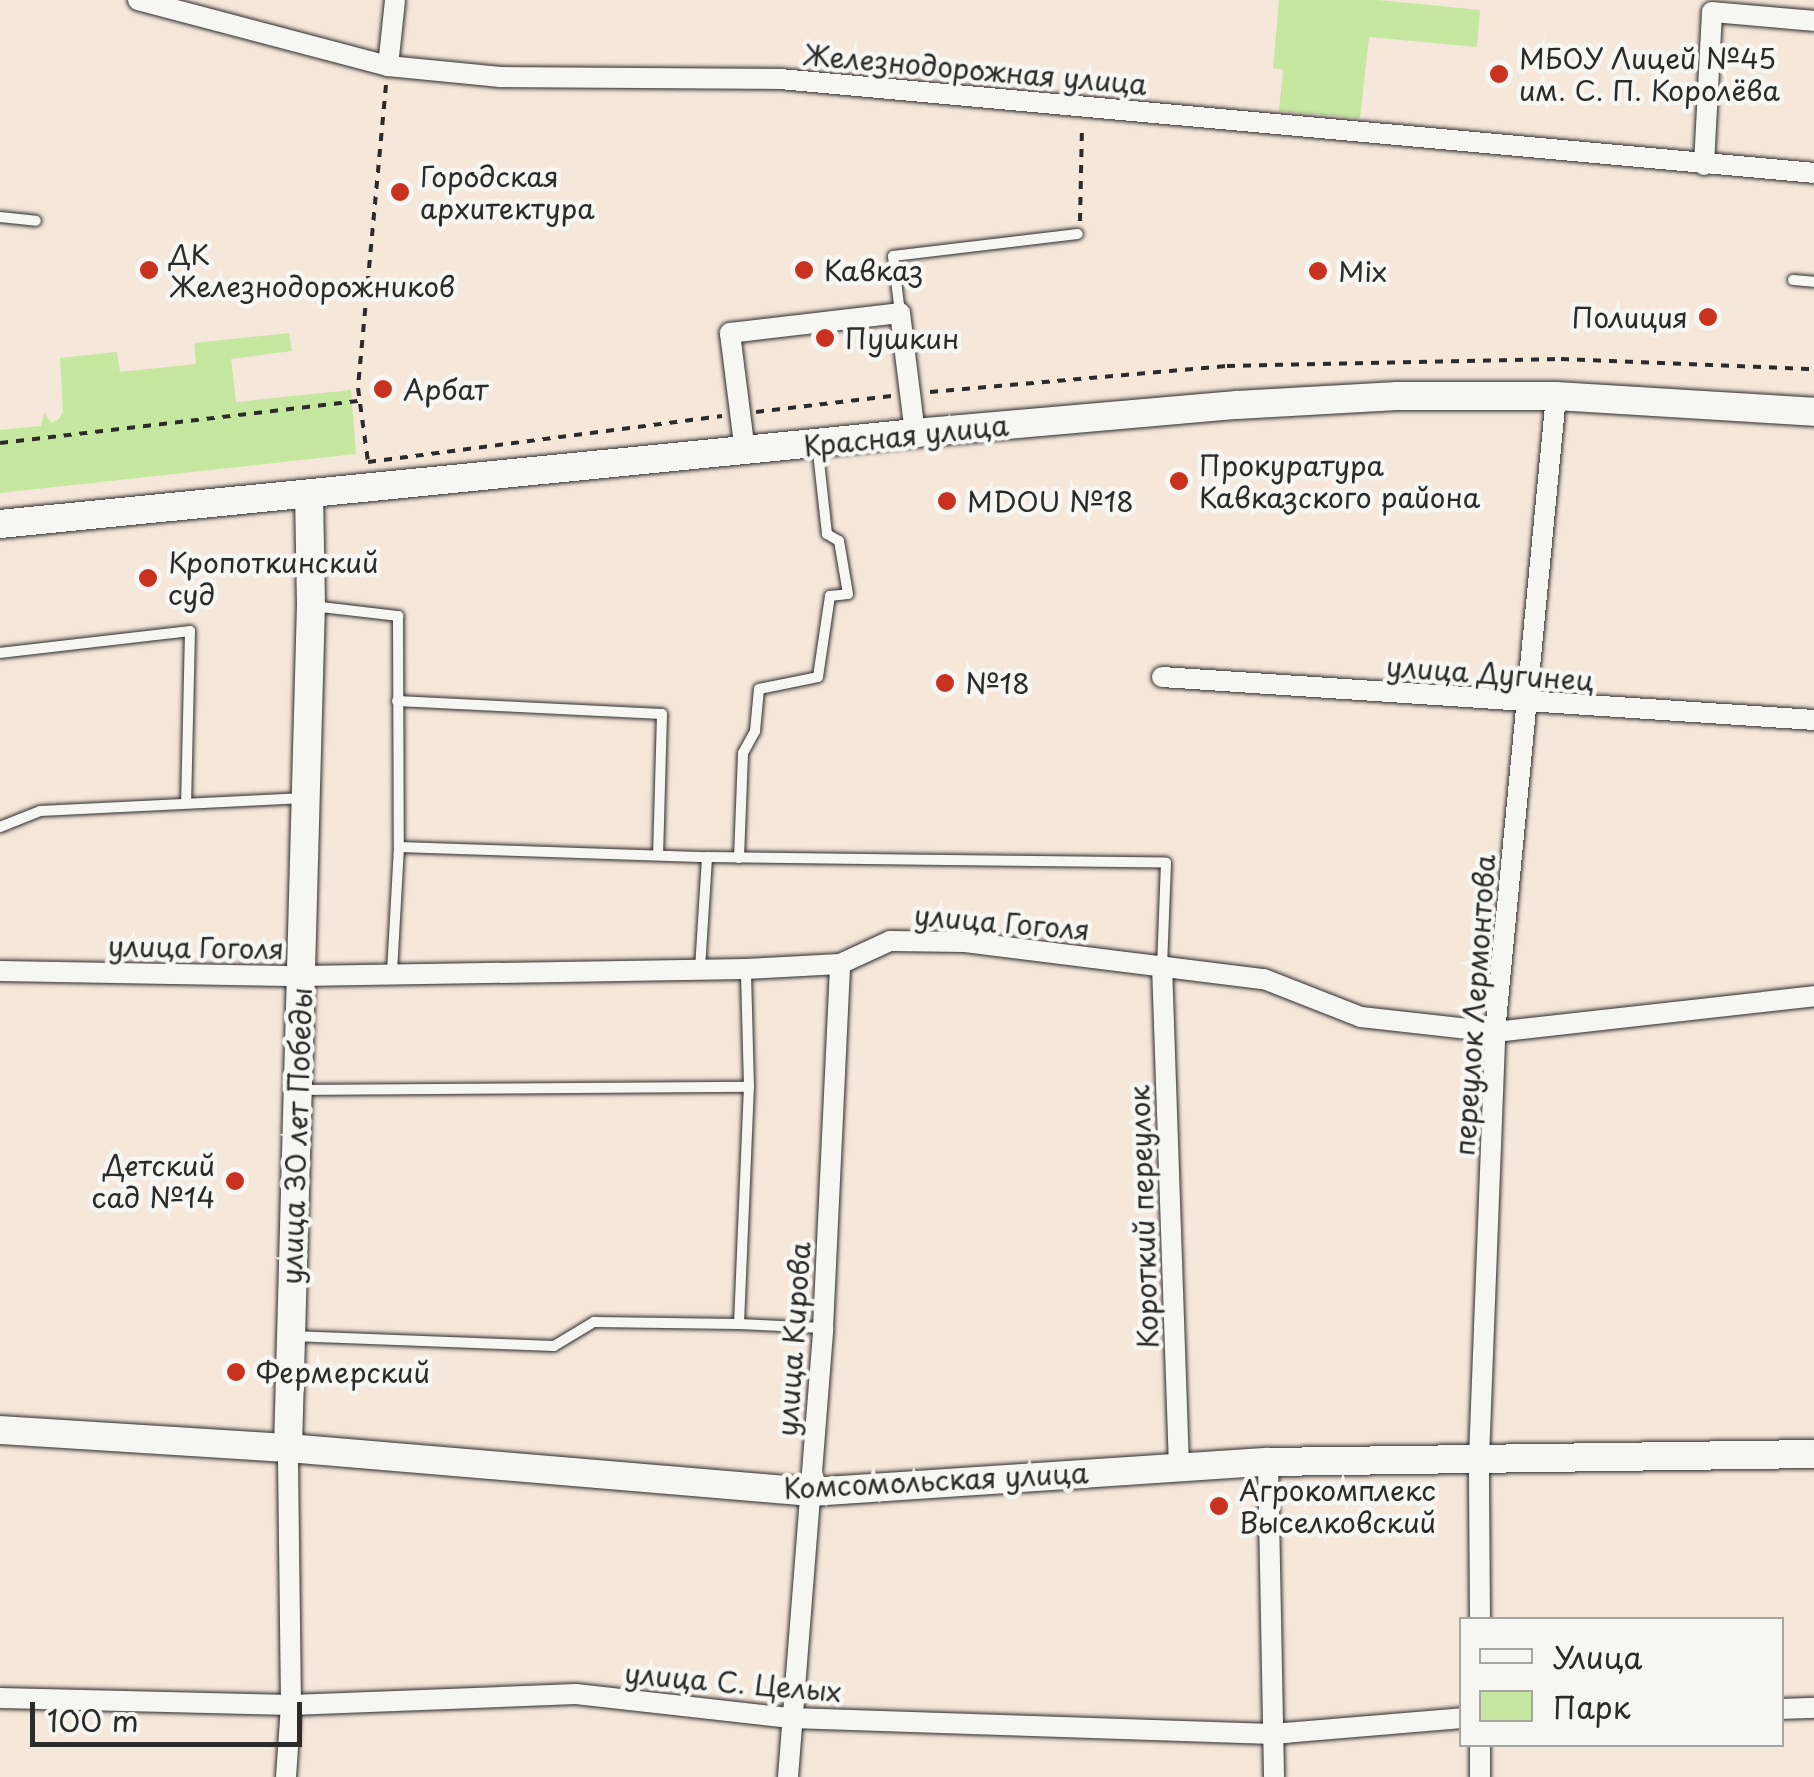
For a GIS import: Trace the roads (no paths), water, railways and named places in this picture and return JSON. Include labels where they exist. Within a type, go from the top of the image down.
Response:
[{"type":"main road","name":"Красная улица","points":[[0,524],[1237,405],[1397,396],[1556,396],[1814,412]]},
{"type":"main road","name":"улица 30 лет Победы","points":[[288,1448],[311,606],[309,494]]},
{"type":"main road","name":"Комсомольская улица","points":[[0,1430],[288,1448],[811,1492],[1268,1462],[1814,1454]]},
{"type":"street","name":"Железнодорожная улица","points":[[138,0],[388,66],[500,77],[780,79],[1814,173]]},
{"type":"street","points":[[388,66],[394,0]]},
{"type":"street","points":[[1704,165],[1712,12],[1814,22]]},
{"type":"street","points":[[744,452],[730,332],[900,312],[915,433]]},
{"type":"street","name":"переулок Лермонтова","points":[[1480,1617],[1478,1458],[1495,1032],[1556,396]]},
{"type":"street","name":"улица Дугинец","points":[[1162,677],[1814,720]]},
{"type":"street","name":"улица Гоголя","points":[[0,971],[302,976],[746,969],[840,964],[890,941],[965,942],[1264,979],[1361,1017],[1495,1032],[1814,996]]},
{"type":"street","name":"улица Кирова","points":[[788,1777],[822,1328],[840,964]]},
{"type":"street","name":"Короткий переулок","points":[[1162,965],[1179,1468]]},
{"type":"street","name":"улица 30 лет Победы","points":[[286,1777],[291,1705],[288,1448]]},
{"type":"street","points":[[1268,1462],[1274,1777]]},
{"type":"street","name":"улица С. Целых","points":[[0,1698],[291,1705],[576,1694],[792,1718],[1273,1734],[1459,1718]]},
{"type":"street","points":[[1784,1709],[1814,1708]]},
{"type":"street","points":[[1480,1747],[1480,1777]]},
{"type":"lane","points":[[0,217],[36,221]]},
{"type":"lane","points":[[900,312],[893,256],[1078,234]]},
{"type":"lane","points":[[1793,280],[1814,282]]},
{"type":"lane","points":[[738,858],[743,753],[755,731],[759,689],[818,677],[830,596],[848,594],[840,541],[827,534],[817,444]]},
{"type":"lane","points":[[311,606],[398,616],[400,847],[392,974]]},
{"type":"lane","points":[[0,653],[190,631],[186,801]]},
{"type":"lane","points":[[397,701],[662,714],[658,855]]},
{"type":"lane","points":[[0,827],[40,811],[306,798]]},
{"type":"lane","points":[[400,847],[738,858],[1166,863],[1162,965]]},
{"type":"lane","points":[[700,970],[706,857]]},
{"type":"lane","points":[[739,1324],[749,1087],[746,969]]},
{"type":"lane","points":[[298,1090],[749,1087]]},
{"type":"lane","points":[[290,1336],[554,1346],[594,1322],[822,1328]]},
{"type":"place","name":"МБОУ Лицей №45 им. С. П. Королёва","points":[[1499,74]]},
{"type":"place","name":"Городская архитектура","points":[[400,192]]},
{"type":"place","name":"ДК Железнодорожников","points":[[149,270]]},
{"type":"place","name":"Кавказ","points":[[804,270]]},
{"type":"place","name":"Mix","points":[[1318,271]]},
{"type":"place","name":"Полиция","points":[[1708,317]]},
{"type":"place","name":"Пушкин","points":[[825,338]]},
{"type":"place","name":"Арбат","points":[[383,389]]},
{"type":"place","name":"Прокуратура Кавказского района","points":[[1179,481]]},
{"type":"place","name":"MDOU №18","points":[[947,501]]},
{"type":"place","name":"Кропоткинский суд","points":[[148,578]]},
{"type":"place","name":"№18","points":[[945,683]]},
{"type":"place","name":"Детский сад №14","points":[[235,1181]]},
{"type":"place","name":"Фермерский","points":[[236,1372]]},
{"type":"place","name":"Агрокомплекс Выселковский","points":[[1219,1506]]}]
